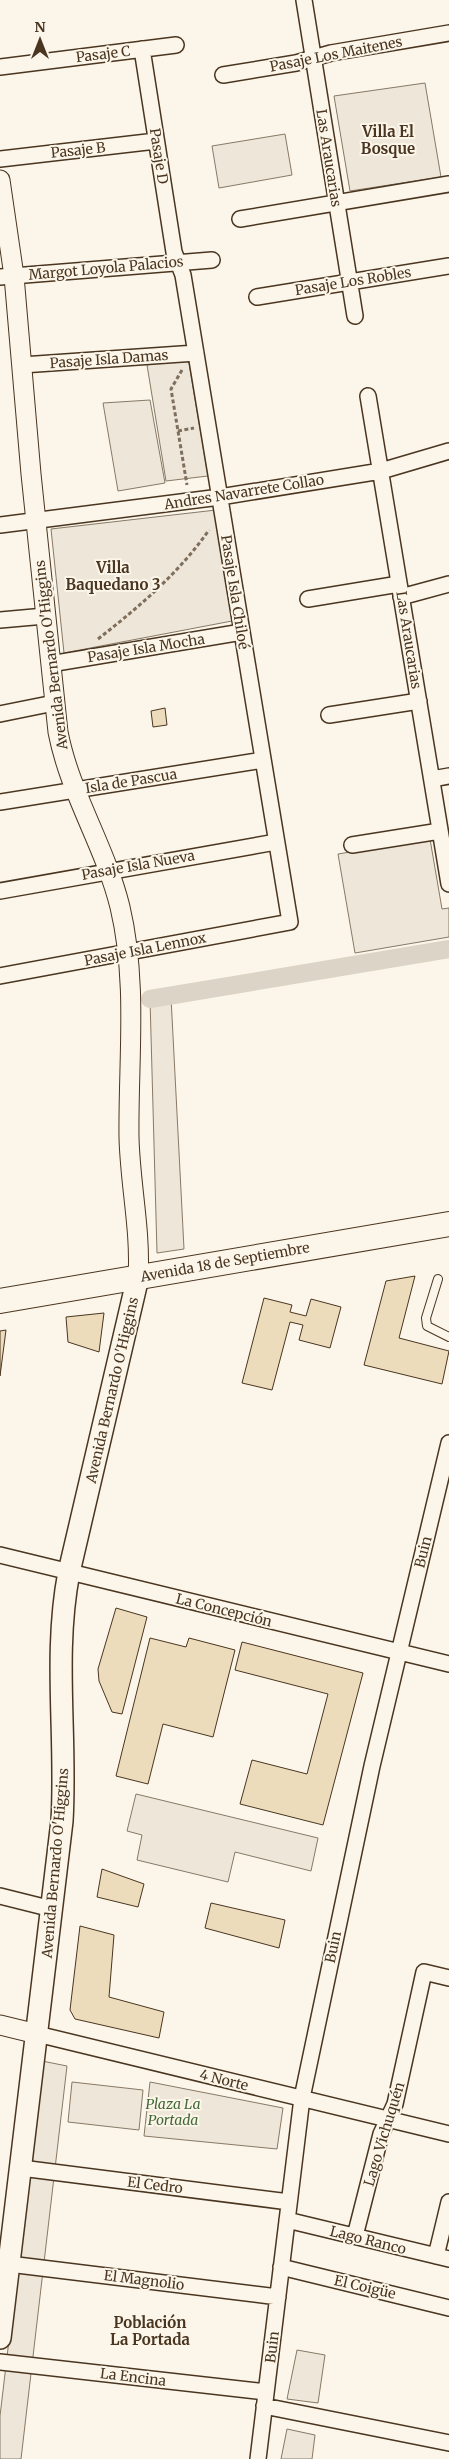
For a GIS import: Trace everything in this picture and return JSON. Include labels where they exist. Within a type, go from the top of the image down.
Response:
[{"type":"main road","name":"Avenida 18 de Septiembre","points":[[0,1301],[449,1224]]},
{"type":"main road","name":"Avenida Bernardo O'Higgins","points":[[0,2338],[52,1909],[64,1787],[60,1635],[68,1572],[138,1277]]},
{"type":"street","name":"Las Araucarias","points":[[304,0],[354,316]]},
{"type":"street","name":"Pasaje Los Maitenes","points":[[223,75],[296,63],[331,52],[449,33]]},
{"type":"street","name":"Pasaje C","points":[[0,67],[176,45]]},
{"type":"street","name":"Pasaje D","points":[[142,49],[174,252],[178,263]]},
{"type":"street","name":"Pasaje B","points":[[0,159],[156,141]]},
{"type":"street","name":"Avenida Bernardo O'Higgins","points":[[0,180],[7,276],[22,365],[54,703],[62,748],[74,789],[109,870],[128,951],[130,997],[129,1136],[131,1182],[139,1253],[138,1277]]},
{"type":"street","points":[[240,219],[449,184]]},
{"type":"street","name":"Margot Loyola Palacios","points":[[7,276],[212,260]]},
{"type":"street","name":"Pasaje Isla Chiloé","points":[[178,263],[183,275],[290,922]]},
{"type":"street","name":"Pasaje Los Robles","points":[[257,297],[449,266]]},
{"type":"street","name":"Pasaje Isla Damas","points":[[22,365],[196,353]]},
{"type":"street","name":"Las Araucarias","points":[[368,396],[449,884]]},
{"type":"street","name":"Andres Navarrete Collao","points":[[0,525],[221,504],[380,471],[449,451]]},
{"type":"street","points":[[308,598],[449,584]]},
{"type":"street","points":[[0,620],[45,616]]},
{"type":"street","name":"Pasaje Isla Mocha","points":[[50,664],[242,632]]},
{"type":"street","points":[[329,715],[419,701]]},
{"type":"street","points":[[0,714],[54,703]]},
{"type":"street","name":"Isla de Pascua","points":[[0,802],[263,760]]},
{"type":"street","points":[[432,779],[449,776]]},
{"type":"street","points":[[352,845],[440,831]]},
{"type":"street","name":"Pasaje Isla Nueva","points":[[0,891],[109,870],[276,842]]},
{"type":"street","name":"Pasaje Isla Lennox","points":[[0,976],[290,922]]},
{"type":"street","name":"Buin","points":[[258,2459],[302,2098],[347,1879],[398,1652],[449,1443]]},
{"type":"street","name":"La Concepción","points":[[0,1555],[449,1664]]},
{"type":"street","points":[[0,1896],[52,1909]]},
{"type":"street","name":"Lago Vichuquén","points":[[354,2236],[381,2134],[395,2104],[424,1972],[449,1978]]},
{"type":"street","name":"4 Norte","points":[[0,2025],[449,2134]]},
{"type":"street","name":"El Cedro","points":[[21,2168],[289,2202]]},
{"type":"street","points":[[442,2257],[449,2202]]},
{"type":"street","name":"Lago Ranco","points":[[287,2220],[442,2257]]},
{"type":"street","name":"El Magnolio","points":[[9,2264],[278,2297]]},
{"type":"street","name":"El Coigüe","points":[[281,2267],[449,2308]]},
{"type":"street","name":"La Encina","points":[[0,2362],[265,2399],[449,2443]]},
{"type":"lane","points":[[438,1279],[426,1318],[427,1326],[449,1337]]},
{"type":"path","points":[[187,485],[171,389],[186,364],[196,353]]},
{"type":"path","points":[[71,660],[126,617],[191,556],[221,504]]},
{"type":"green space","points":[[425,83],[441,177],[350,191],[334,96]]},
{"type":"green space","points":[[285,134],[292,175],[219,188],[212,146]]},
{"type":"green space","points":[[188,357],[208,476],[166,481],[147,365]]},
{"type":"green space","points":[[150,400],[165,483],[118,491],[103,403]]},
{"type":"green space","points":[[216,510],[232,621],[64,653],[51,529]]},
{"type":"green space","points":[[430,839],[442,909],[449,908],[449,937],[355,953],[338,854]]},
{"type":"green space","points":[[171,997],[184,1249],[157,1253],[150,999]]},
{"type":"green space","points":[[136,1794],[318,1838],[311,1871],[235,1852],[228,1882],[137,1860],[142,1835],[127,1831]]},
{"type":"green space","points":[[42,2061],[67,2066],[21,2459],[0,2459],[0,2416]]},
{"type":"green space","points":[[72,2082],[143,2090],[139,2130],[68,2122]]},
{"type":"green space","name":"Plaza La Portada","points":[[150,2082],[283,2108],[277,2149],[144,2136]]},
{"type":"green space","points":[[297,2350],[325,2355],[318,2403],[287,2399]]},
{"type":"green space","points":[[287,2429],[315,2435],[312,2459],[281,2459]]},
{"type":"building","points":[[165,708],[167,725],[153,727],[151,711]]},
{"type":"building","points":[[415,1276],[399,1338],[449,1351],[442,1384],[364,1365],[386,1281]]},
{"type":"building","points":[[264,1298],[292,1305],[290,1312],[306,1316],[311,1299],[341,1307],[330,1348],[299,1340],[303,1325],[290,1322],[272,1390],[242,1383]]},
{"type":"building","points":[[104,1313],[99,1352],[68,1342],[66,1317]]},
{"type":"building","points":[[6,1330],[0,1376],[0,1331]]},
{"type":"building","points":[[116,1608],[147,1617],[122,1714],[112,1712],[99,1681],[98,1669]]},
{"type":"building","points":[[150,1638],[186,1647],[189,1638],[235,1650],[213,1737],[163,1724],[148,1784],[116,1776]]},
{"type":"building","points":[[242,1642],[363,1673],[323,1825],[240,1804],[252,1760],[307,1774],[328,1694],[235,1670]]},
{"type":"building","points":[[102,1869],[144,1884],[138,1907],[97,1897]]},
{"type":"building","points":[[211,1903],[285,1920],[279,1948],[205,1928]]},
{"type":"building","points":[[80,1926],[114,1935],[109,1997],[164,2012],[159,2038],[75,2019],[70,2010]]},
{"type":"waterway","points":[[150,999],[449,949]]},
{"type":"district","name":"Villa El Bosque","points":[[388,140]]},
{"type":"district","name":"Villa Baquedano 3","points":[[113,576]]},
{"type":"district","name":"Población La Portada","points":[[150,2330]]}]
